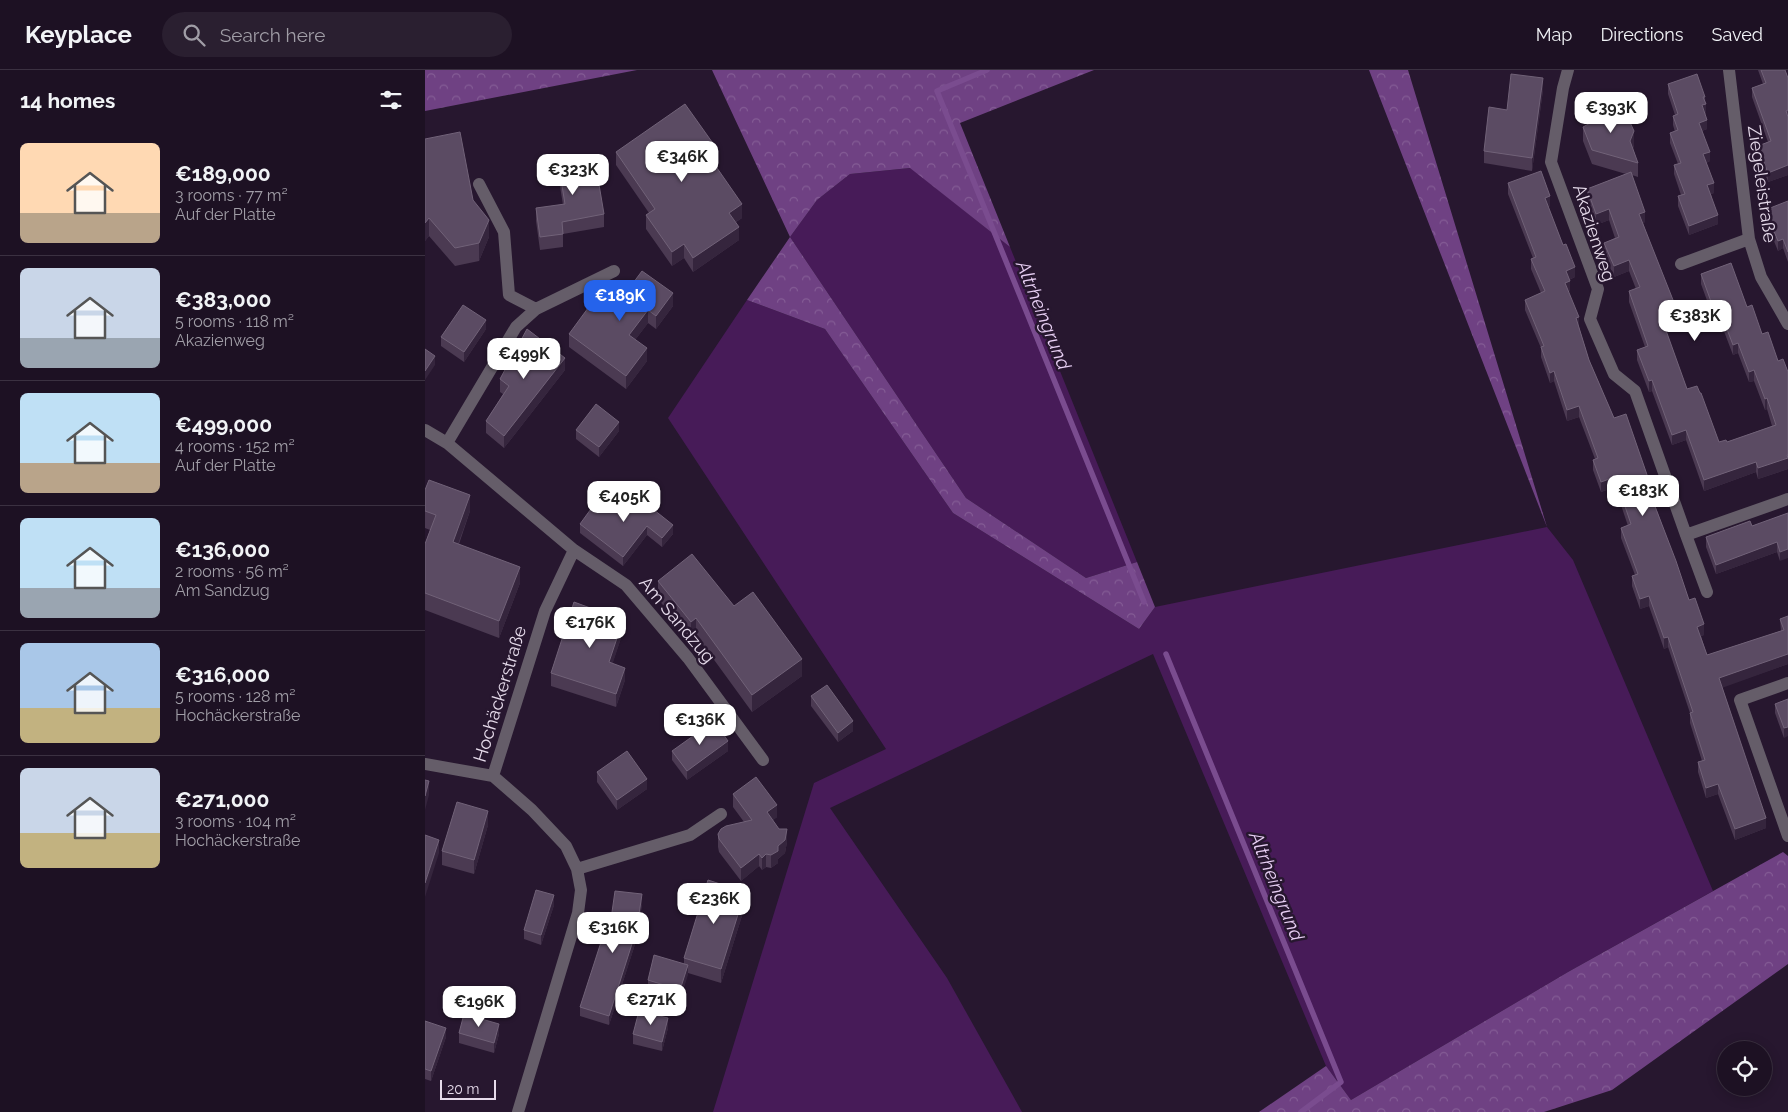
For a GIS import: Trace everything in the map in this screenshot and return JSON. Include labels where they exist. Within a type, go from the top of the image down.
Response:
[{"type":"street","name":"Akazienweg","points":[[1568,70],[1563,88],[1551,162],[1598,289],[1590,319],[1613,374],[1635,391],[1707,592]]},
{"type":"street","name":"Ziegeleistraße","points":[[1729,70],[1749,239],[1761,277],[1788,324]]},
{"type":"street","points":[[479,184],[504,232],[509,295],[536,309]]},
{"type":"street","points":[[1681,264],[1749,239]]},
{"type":"street","points":[[447,443],[516,327],[536,309],[614,271]]},
{"type":"street","name":"Am Sandzug","points":[[425,430],[447,443],[574,550],[626,585],[688,658],[763,760]]},
{"type":"street","points":[[1686,535],[1788,499]]},
{"type":"street","name":"Hochäckerstraße","points":[[518,1112],[578,913],[581,890],[577,869],[566,846],[531,810],[493,776],[545,611],[574,550]]},
{"type":"street","points":[[1788,683],[1740,700],[1788,836]]},
{"type":"street","points":[[425,764],[493,776]]},
{"type":"street","points":[[577,869],[690,835],[721,814]]},
{"type":"shaded area","points":[[911,168],[1010,247],[1137,562],[1086,578],[966,498],[790,237],[817,200],[850,174]]},
{"type":"shaded area","points":[[747,300],[825,329],[953,513],[1139,629],[1155,607],[1547,527],[1573,560],[1713,891],[1568,972],[1351,1100],[1326,1066],[1153,654],[830,808],[947,978],[1022,1112],[713,1112],[814,783],[886,749],[668,418]]},
{"type":"green space","points":[[425,70],[637,70],[425,111]]},
{"type":"green space","points":[[712,70],[1094,70],[960,123],[1010,247],[910,168],[850,174],[817,200],[790,237]]},
{"type":"green space","points":[[1369,70],[1408,70],[1547,527]]},
{"type":"green space","points":[[790,237],[966,498],[1086,578],[1137,562],[1155,607],[1139,629],[953,513],[825,329],[747,300]]},
{"type":"green space","points":[[1783,852],[1788,856],[1788,964],[1612,1090],[1544,1112],[1259,1112],[1326,1066],[1351,1100],[1568,972]]},
{"type":"building","points":[[1761,70],[1785,70],[1788,78],[1788,110],[1786,111],[1788,117],[1788,165],[1768,173],[1758,146],[1771,141],[1752,88],[1766,83]]},
{"type":"building","points":[[1511,74],[1543,78],[1532,158],[1484,151],[1489,107],[1507,110]]},
{"type":"building","points":[[1697,74],[1705,97],[1703,97],[1706,104],[1702,105],[1707,120],[1699,123],[1710,152],[1703,154],[1714,183],[1707,185],[1718,215],[1689,226],[1678,196],[1685,194],[1674,165],[1681,163],[1670,133],[1678,130],[1673,116],[1678,114],[1668,84]]},
{"type":"building","points":[[685,104],[717,149],[708,155],[742,204],[729,213],[739,227],[693,258],[684,244],[672,252],[646,215],[655,209],[616,152]]},
{"type":"building","points":[[1622,105],[1634,131],[1630,141],[1638,163],[1592,150],[1583,127],[1592,122],[1587,116]]},
{"type":"building","points":[[460,132],[473,200],[489,220],[479,243],[455,248],[429,218],[425,223],[425,139]]},
{"type":"building","points":[[594,155],[604,214],[562,222],[563,234],[540,237],[536,208],[565,204],[558,161]]},
{"type":"building","points":[[1541,171],[1550,196],[1545,198],[1563,245],[1566,244],[1575,267],[1566,271],[1570,281],[1565,283],[1579,317],[1576,318],[1589,360],[1614,418],[1626,414],[1654,495],[1651,496],[1689,600],[1695,598],[1704,624],[1697,627],[1707,655],[1784,630],[1780,619],[1788,616],[1788,654],[1719,678],[1766,818],[1735,829],[1718,784],[1706,788],[1698,762],[1705,760],[1690,713],[1693,712],[1668,637],[1664,638],[1649,596],[1640,599],[1632,576],[1638,574],[1621,528],[1631,524],[1615,477],[1601,482],[1593,460],[1598,458],[1579,406],[1567,410],[1554,371],[1550,373],[1541,347],[1544,346],[1525,300],[1545,291],[1531,259],[1536,257],[1508,183]]},
{"type":"building","points":[[1631,172],[1645,212],[1639,214],[1675,305],[1668,307],[1672,319],[1663,322],[1687,389],[1697,386],[1719,442],[1726,440],[1727,442],[1776,425],[1767,398],[1765,399],[1754,370],[1749,372],[1738,343],[1733,345],[1722,316],[1717,318],[1701,274],[1731,263],[1747,307],[1752,305],[1762,334],[1768,332],[1778,361],[1783,359],[1788,372],[1788,458],[1758,468],[1756,462],[1704,480],[1686,430],[1672,435],[1652,380],[1649,381],[1637,350],[1648,346],[1629,291],[1640,287],[1629,260],[1614,266],[1604,243],[1619,237],[1609,209],[1596,214],[1587,189]]},
{"type":"building","points":[[1788,201],[1788,252],[1783,239],[1778,241],[1765,210]]},
{"type":"building","points":[[642,271],[673,293],[656,316],[648,310],[629,335],[647,348],[626,376],[569,334],[602,289],[619,302]]},
{"type":"building","points":[[463,305],[486,320],[464,352],[441,337]]},
{"type":"building","points":[[527,329],[565,358],[504,436],[486,421],[509,386],[500,379]]},
{"type":"building","points":[[425,349],[435,356],[425,371]]},
{"type":"building","points":[[596,404],[619,422],[599,447],[576,430]]},
{"type":"building","points":[[429,480],[470,495],[453,542],[520,567],[499,621],[425,593],[425,544],[436,515],[425,511],[425,490]]},
{"type":"building","points":[[629,490],[673,525],[662,538],[647,526],[623,557],[580,524],[596,502],[611,513]]},
{"type":"building","points":[[1788,513],[1788,549],[1780,552],[1777,542],[1716,565],[1706,537],[1750,521],[1752,526]]},
{"type":"building","points":[[692,554],[734,606],[753,592],[802,659],[752,695],[696,618],[691,622],[658,581]]},
{"type":"building","points":[[574,602],[623,620],[609,662],[625,668],[616,694],[551,673]]},
{"type":"building","points":[[827,685],[853,721],[838,733],[811,696]]},
{"type":"building","points":[[1788,699],[1788,727],[1784,728],[1775,704]]},
{"type":"building","points":[[714,721],[728,741],[687,771],[672,751]]},
{"type":"building","points":[[627,751],[647,779],[617,800],[597,772]]},
{"type":"building","points":[[756,777],[777,805],[767,812],[779,829],[787,829],[785,840],[778,846],[778,851],[771,855],[766,854],[762,858],[759,854],[741,868],[719,839],[718,834],[726,826],[752,820],[733,794]]},
{"type":"building","points":[[425,780],[429,781],[425,796]]},
{"type":"building","points":[[457,802],[488,811],[474,860],[442,851]]},
{"type":"building","points":[[425,835],[439,840],[425,883]]},
{"type":"building","points":[[708,880],[745,892],[721,969],[684,958]]},
{"type":"building","points":[[536,890],[554,895],[541,935],[524,930]]},
{"type":"building","points":[[615,891],[642,894],[637,928],[609,1016],[580,1007],[602,939],[608,940]]},
{"type":"building","points":[[654,955],[688,965],[680,990],[648,980]]},
{"type":"building","points":[[639,1011],[668,1018],[662,1042],[633,1034]]},
{"type":"building","points":[[464,1014],[499,1024],[494,1043],[459,1033]]},
{"type":"building","points":[[425,1021],[446,1028],[431,1071],[425,1069]]},
{"type":"waterway","name":"Altrheingrund","points":[[987,70],[937,91],[1144,602]]},
{"type":"waterway","name":"Altrheingrund","points":[[1166,654],[1341,1082],[1301,1112]]}]
